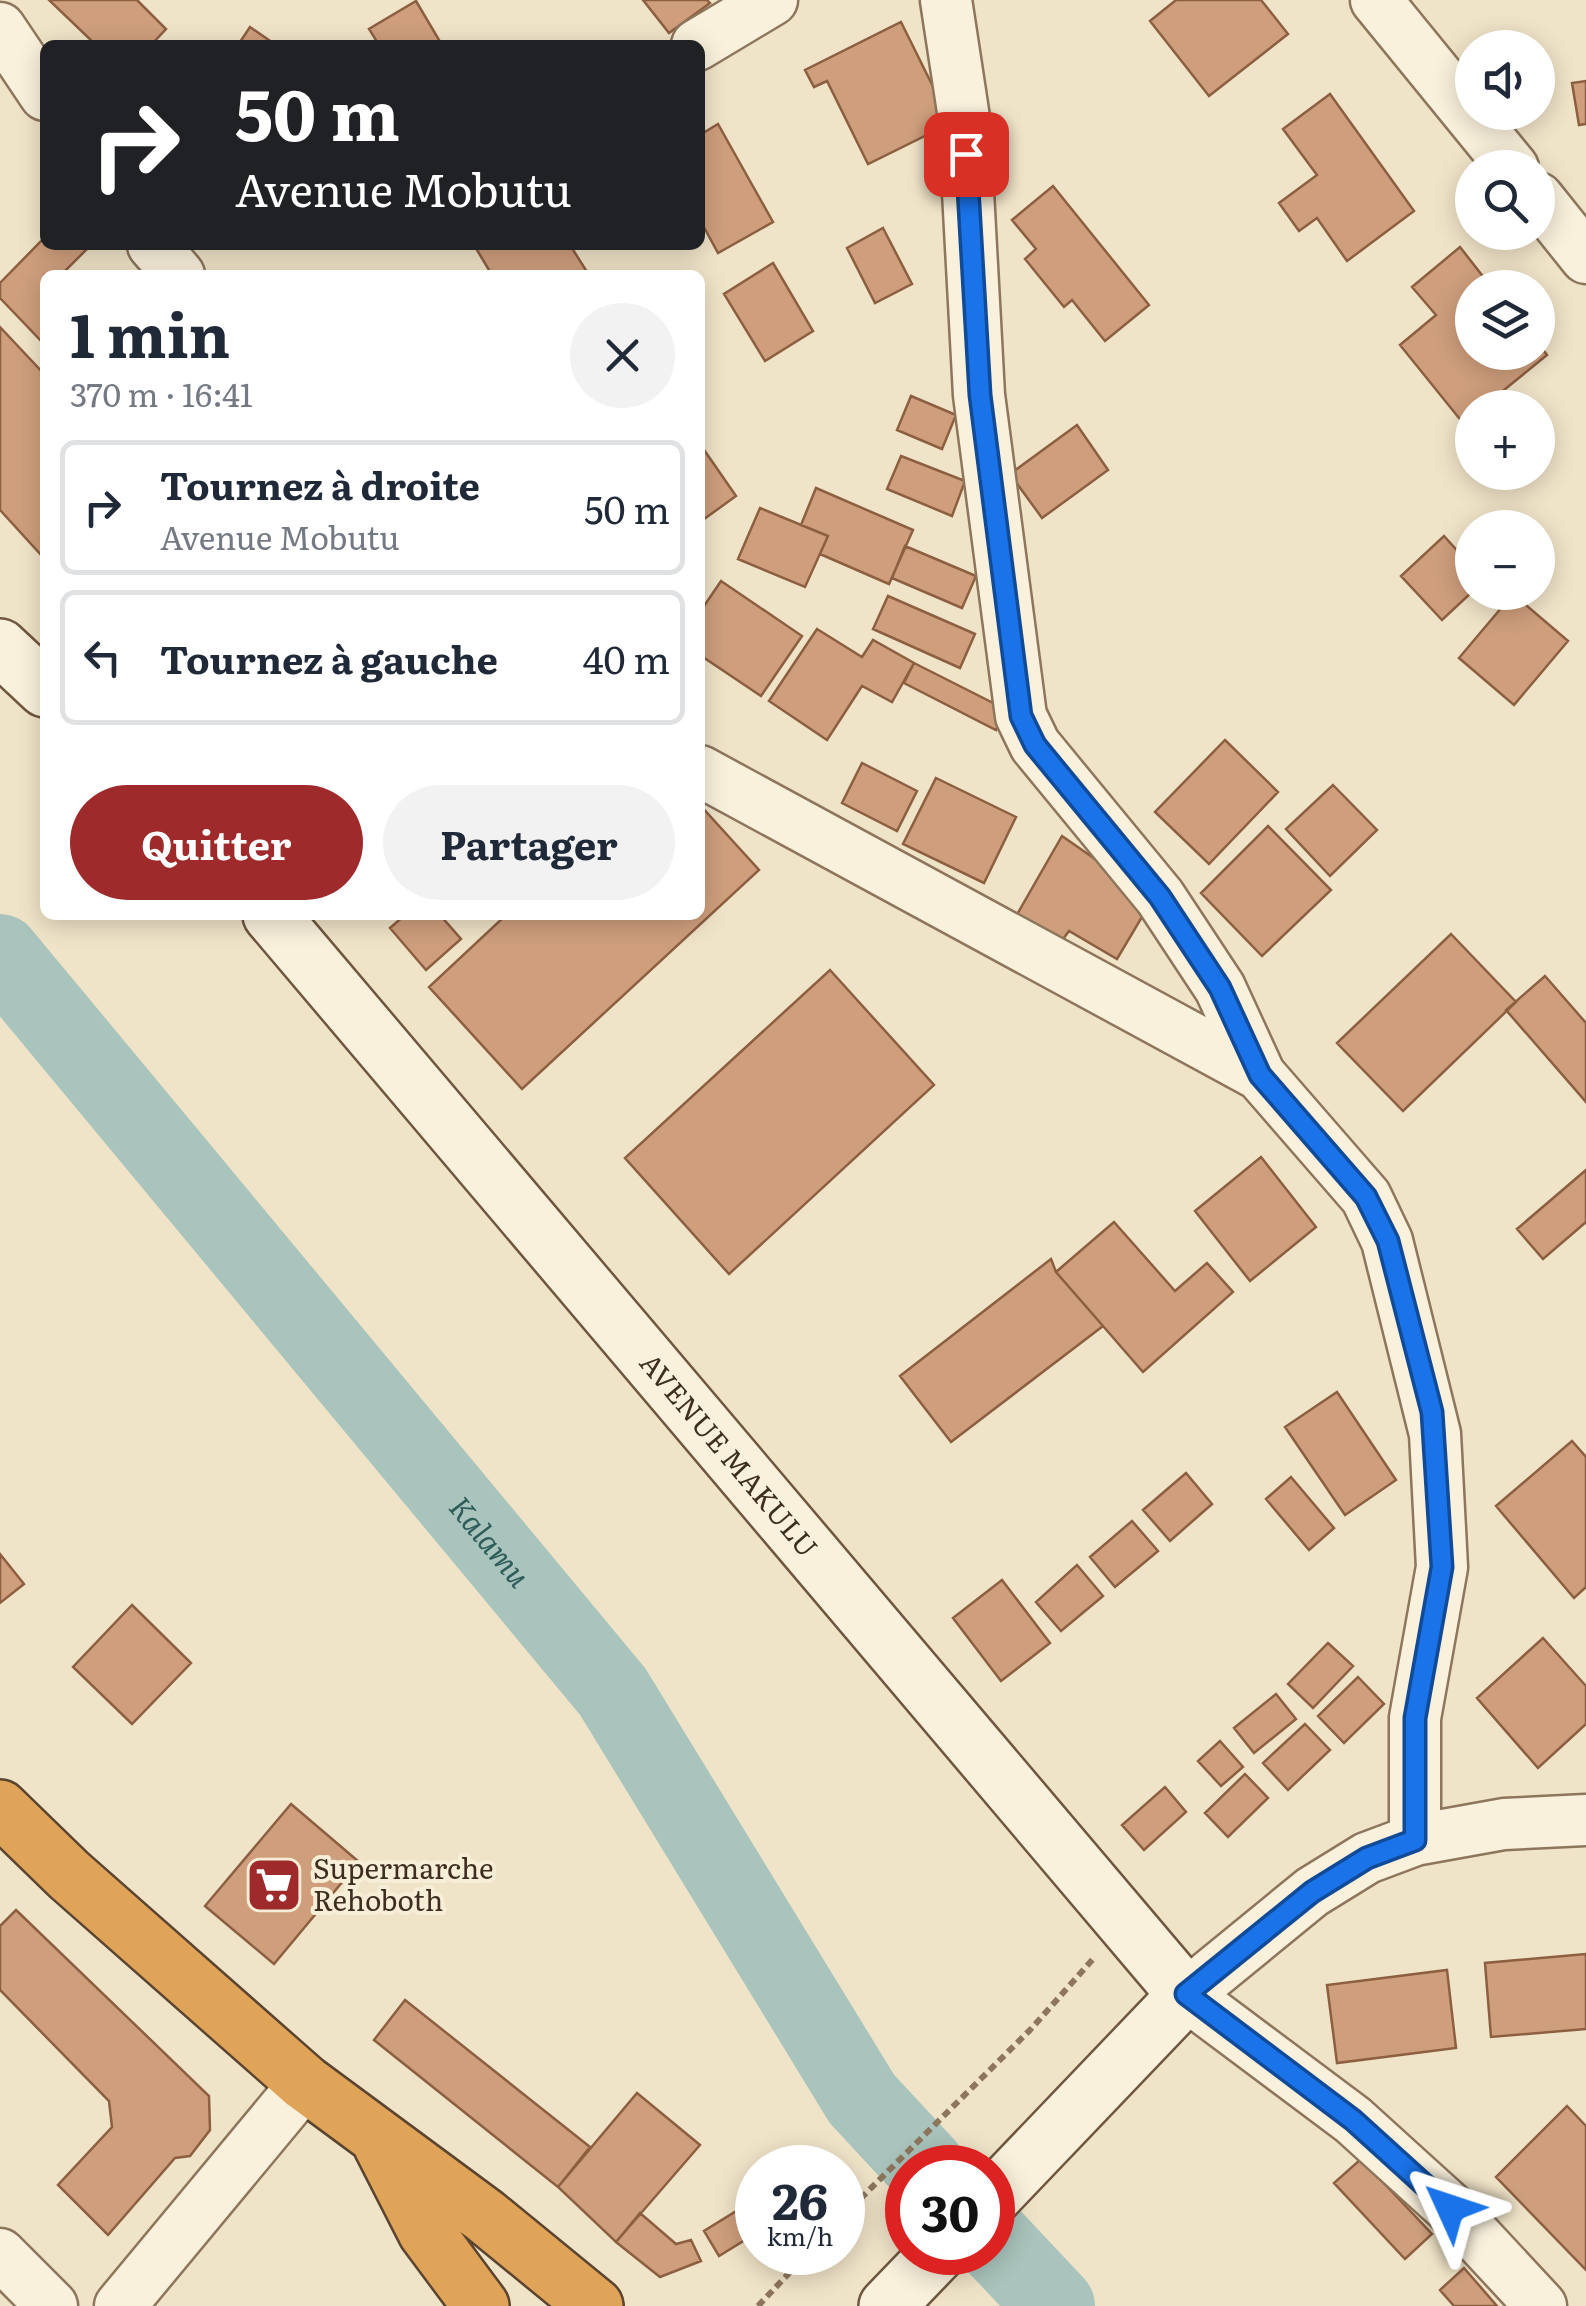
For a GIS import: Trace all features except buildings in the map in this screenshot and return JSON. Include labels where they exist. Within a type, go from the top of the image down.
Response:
[{"type":"highway","points":[[0,1808],[305,2083],[485,2216],[595,2306]]},
{"type":"highway","points":[[380,2142],[426,2232],[481,2306]]},
{"type":"main road","points":[[0,647],[40,684]]},
{"type":"main road","name":"AVENUE MAKULU","points":[[294,922],[1186,1994]]},
{"type":"main road","points":[[1015,2175],[1186,1994]]},
{"type":"main road","points":[[892,2301],[917,2275]]},
{"type":"street","points":[[705,40],[772,0]]},
{"type":"street","points":[[946,0],[964,118],[980,395],[1021,716],[1035,745],[1160,897],[1220,988],[1260,1075],[1366,1197],[1388,1241],[1432,1412],[1442,1567],[1415,1718],[1415,1840]]},
{"type":"street","points":[[1376,0],[1497,150]]},
{"type":"street","points":[[0,28],[40,88]]},
{"type":"street","points":[[1555,219],[1586,258]]},
{"type":"street","points":[[157,250],[175,270]]},
{"type":"street","points":[[705,774],[1260,1075]]},
{"type":"street","points":[[1541,2306],[1450,2208],[1353,2120],[1186,1994],[1312,1892],[1367,1858],[1415,1840],[1504,1824],[1586,1820]]},
{"type":"street","points":[[120,2306],[305,2083]]},
{"type":"street","points":[[0,2254],[52,2306]]},
{"type":"path","points":[[865,2194],[1030,2030],[1124,1924]]},
{"type":"path","points":[[758,2306],[787,2275]]},
{"type":"waterway","name":"Kalamu","points":[[0,954],[613,1692],[862,2099],[905,2145]]},
{"type":"waterway","name":"Kalamu","points":[[1015,2263],[1055,2306]]},
{"type":"place","name":"Supermarche Rehoboth","points":[[274,1885]]},
{"type":"route","points":[[966,154],[980,395],[1021,716],[1035,745],[1160,897],[1220,988],[1260,1075],[1366,1197],[1388,1241],[1432,1412],[1442,1567],[1415,1718],[1415,1840],[1367,1858],[1312,1892],[1186,1994],[1353,2120],[1450,2208]]}]
